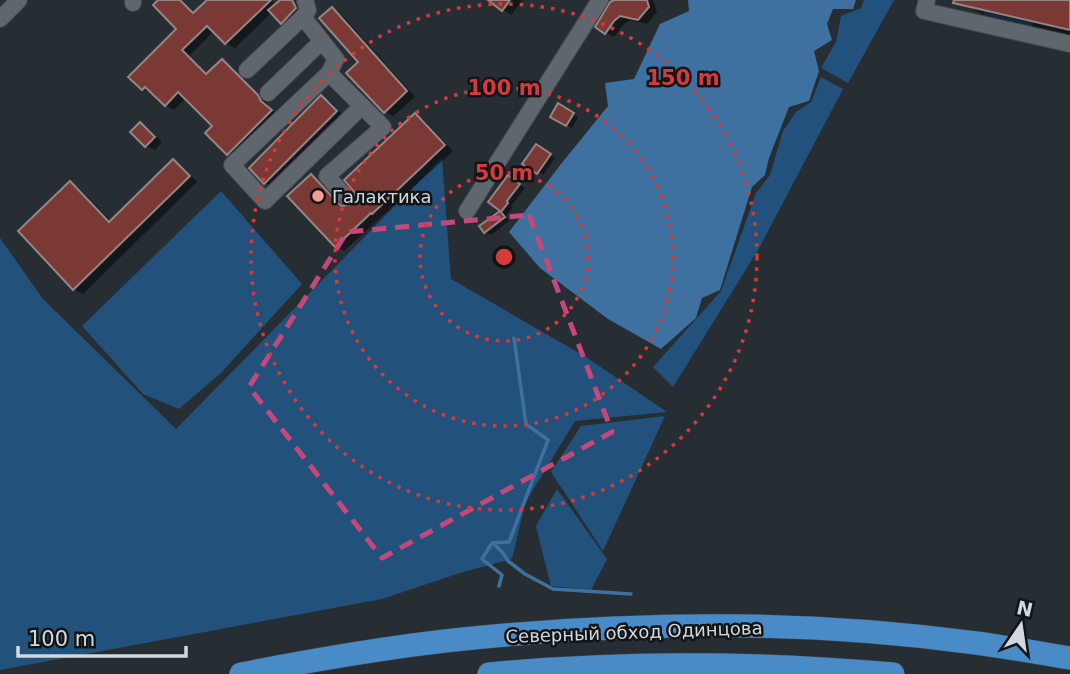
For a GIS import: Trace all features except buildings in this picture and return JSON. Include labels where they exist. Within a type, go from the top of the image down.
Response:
[{"type":"highway","name":"Северный обход Одинцова","points":[[241,674],[335,656],[444,641],[547,632],[662,627],[748,626],[863,632],[975,643],[1070,658]]},
{"type":"highway","name":"Северный обход Одинцова","points":[[489,674],[549,668],[661,664],[749,665],[893,674]]},
{"type":"street","points":[[0,19],[19,0]]},
{"type":"street","points":[[247,70],[309,10],[305,0]]},
{"type":"street","points":[[467,211],[600,0]]},
{"type":"street","points":[[926,6],[1070,44]]},
{"type":"street","points":[[303,17],[336,58],[329,73],[232,165],[265,201],[362,106]]},
{"type":"street","points":[[268,93],[322,41]]},
{"type":"street","points":[[329,73],[383,127],[327,176],[345,196]]},
{"type":"highlighted area","points":[[529,215],[612,432],[382,558],[249,387],[347,232]]},
{"type":"shaded area","points":[[688,0],[856,0],[853,9],[833,9],[827,24],[832,40],[814,51],[819,71],[809,101],[789,107],[765,175],[752,187],[720,290],[702,298],[696,318],[661,349],[608,319],[540,268],[509,232],[608,106],[605,83],[634,79],[660,24],[689,11]]},
{"type":"shaded area","points":[[864,0],[894,0],[848,83],[821,68],[836,42],[841,16],[861,8]]},
{"type":"shaded area","points":[[984,12],[1033,23],[1031,30],[983,20]]},
{"type":"shaded area","points":[[821,77],[843,89],[758,250],[673,387],[653,367],[721,291],[756,193],[770,175],[783,131],[796,112],[811,102]]},
{"type":"shaded area","points":[[442,158],[451,279],[586,357],[667,412],[575,421],[525,503],[512,559],[382,599],[0,670],[0,238],[43,299],[176,429]]},
{"type":"shaded area","points":[[221,191],[302,284],[221,373],[179,409],[143,394],[82,326]]},
{"type":"shaded area","points":[[665,416],[603,551],[551,472],[581,426]]},
{"type":"shaded area","points":[[557,489],[607,559],[591,590],[551,586],[536,526]]},
{"type":"waterway","points":[[499,586],[502,575],[482,559],[492,543],[509,542],[548,440],[526,424],[514,338]]},
{"type":"waterway","points":[[493,543],[508,561],[553,589],[631,594]]},
{"type":"place","name":"Галактика","points":[[318,196]]}]
